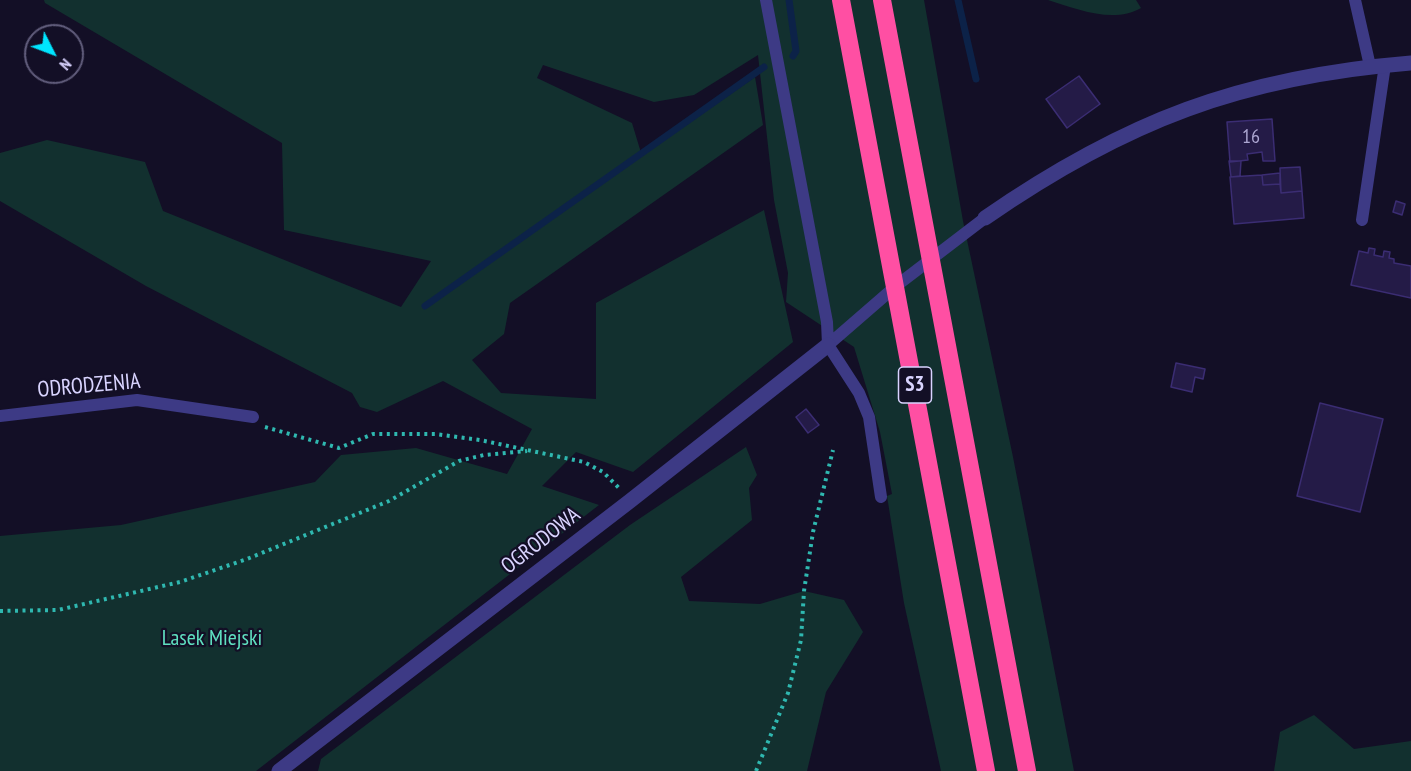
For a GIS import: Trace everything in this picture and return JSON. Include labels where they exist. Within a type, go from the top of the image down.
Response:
[{"type":"highway","name":"S3","points":[[842,0],[986,771]]},
{"type":"highway","name":"S3","points":[[882,0],[1027,771]]},
{"type":"street","points":[[985,218],[1087,152],[1160,117],[1256,87],[1378,65],[1411,63]]},
{"type":"street","name":"OGRODOWA","points":[[279,771],[630,501],[828,345]]},
{"type":"lane","points":[[766,0],[827,322],[828,345],[866,407],[881,497]]},
{"type":"lane","points":[[1355,0],[1378,65],[1362,220]]},
{"type":"lane","points":[[828,345],[896,286],[985,218]]},
{"type":"lane","name":"ODRODZENIA","points":[[0,416],[137,400],[253,417]]},
{"type":"path","points":[[253,417],[268,430],[331,447],[350,446],[373,434],[435,434],[480,440],[584,462],[603,472],[630,501]]},
{"type":"path","points":[[756,771],[788,693],[801,640],[804,591],[813,531],[833,450]]},
{"type":"path","points":[[0,611],[58,610],[180,582],[247,559],[389,501],[459,461],[484,455],[527,451]]},
{"type":"green space","name":"Lasek Miejski","points":[[44,0],[924,0],[963,221],[1013,457],[1074,771],[941,771],[904,603],[887,496],[892,494],[880,432],[854,347],[786,302],[788,273],[774,200],[758,55],[694,95],[654,102],[543,65],[537,78],[632,123],[642,156],[755,77],[763,125],[510,303],[504,334],[472,360],[501,393],[596,399],[596,303],[764,210],[793,342],[633,472],[576,452],[542,486],[599,505],[256,771],[0,771],[0,536],[121,525],[315,482],[341,455],[416,448],[507,474],[532,429],[443,381],[377,412],[360,407],[352,393],[146,286],[0,201],[0,153],[47,140],[145,162],[163,211],[401,307],[431,261],[284,230],[282,143],[45,3]]},
{"type":"green space","points":[[1048,0],[1136,0],[1141,8],[1130,13],[1107,15],[1083,11]]},
{"type":"green space","points":[[746,447],[757,475],[749,488],[752,520],[681,577],[689,601],[760,604],[804,591],[844,600],[863,632],[826,692],[807,771],[318,771],[321,759],[630,525]]},
{"type":"green space","points":[[1314,715],[1354,749],[1411,741],[1411,771],[1274,771],[1280,732]]},
{"type":"building","points":[[1079,76],[1100,104],[1067,128],[1046,99]]},
{"type":"building","points":[[1272,119],[1275,161],[1263,161],[1262,152],[1247,154],[1248,160],[1230,162],[1227,122]]},
{"type":"building","points":[[1229,161],[1241,161],[1240,176],[1231,177]]},
{"type":"building","points":[[1300,167],[1302,191],[1281,193],[1280,168]]},
{"type":"building","points":[[1280,173],[1280,184],[1263,185],[1262,175]]},
{"type":"building","points":[[1262,175],[1263,185],[1280,184],[1281,193],[1302,191],[1304,218],[1234,224],[1230,177]]},
{"type":"building","points":[[1396,201],[1405,204],[1402,215],[1393,212]]},
{"type":"building","points":[[1369,248],[1375,249],[1374,255],[1383,257],[1384,251],[1390,252],[1389,258],[1394,259],[1394,263],[1411,266],[1411,298],[1351,285],[1359,251],[1368,253]]},
{"type":"building","points":[[1176,363],[1205,369],[1203,379],[1195,377],[1192,392],[1171,387]]},
{"type":"building","points":[[1320,403],[1383,419],[1360,512],[1297,496]]},
{"type":"building","points":[[806,409],[819,425],[808,433],[796,417]]},
{"type":"waterway","points":[[789,0],[796,51],[793,56]]},
{"type":"waterway","points":[[958,0],[976,79]]},
{"type":"waterway","points":[[425,306],[764,67]]}]
